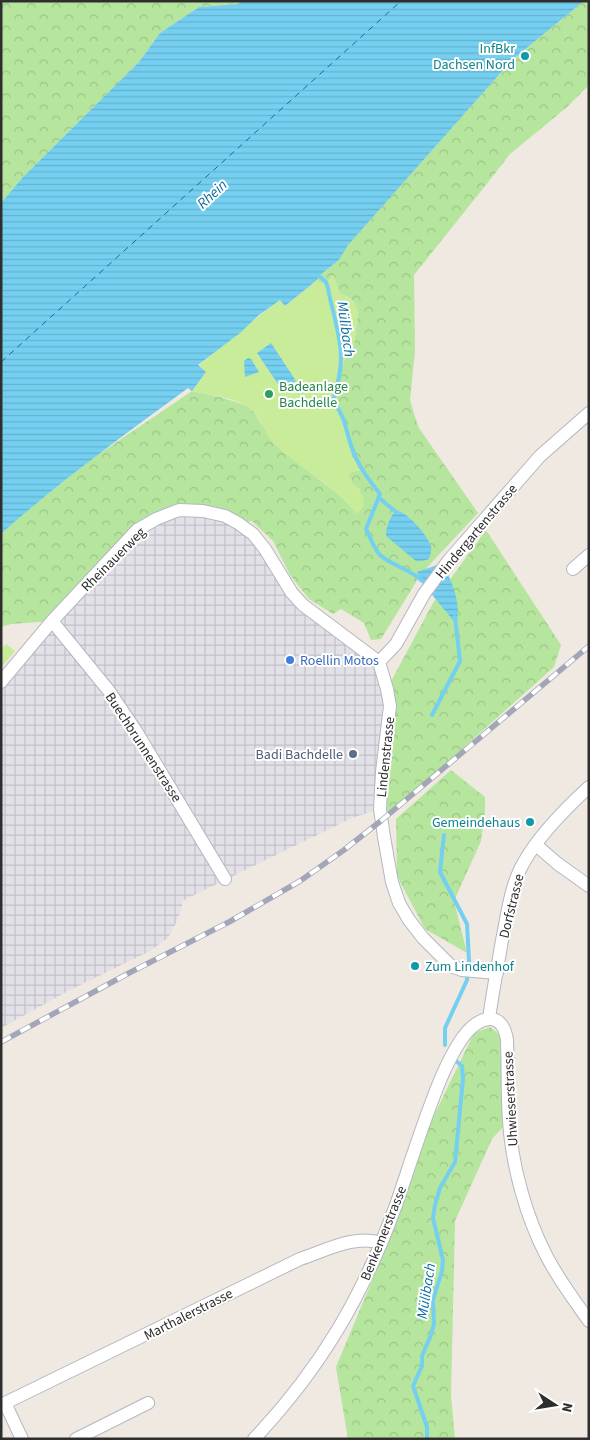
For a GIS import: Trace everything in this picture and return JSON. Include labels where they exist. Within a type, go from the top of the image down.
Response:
[{"type":"street","name":"Hindergartenstrasse","points":[[379,662],[396,644],[424,594],[449,560],[540,456],[589,413]]},
{"type":"street","name":"Rheinauerweg","points":[[1,682],[52,621],[137,530],[156,519],[179,510],[203,511],[225,516],[253,534],[265,549],[292,593],[303,605],[379,662]]},
{"type":"street","points":[[573,569],[589,555]]},
{"type":"street","name":"Buechbrunnenstrasse","points":[[52,621],[109,691],[136,731],[225,880]]},
{"type":"street","name":"Lindenstrasse","points":[[379,662],[390,706],[382,772],[380,809],[392,882],[399,903],[423,938],[444,960],[462,970],[496,973]]},
{"type":"street","name":"Dorfstrasse","points":[[489,1018],[507,915],[514,885],[524,861],[573,802],[589,788]]},
{"type":"street","points":[[536,845],[558,864],[589,886]]},
{"type":"street","name":"Benkemerstrasse","points":[[254,1439],[290,1398],[332,1341],[359,1292],[381,1244],[443,1071],[465,1035],[475,1025],[489,1018]]},
{"type":"street","name":"Uhwieserstrasse","points":[[489,1018],[499,1022],[506,1031],[509,1122],[518,1178],[532,1223],[547,1257],[589,1321]]},
{"type":"street","name":"Marthalerstrasse","points":[[3,1404],[300,1259],[344,1244],[370,1240],[381,1244]]},
{"type":"street","points":[[76,1439],[148,1403]]},
{"type":"street","points":[[3,1404],[22,1439]]},
{"type":"shaded area","points":[[179,510],[238,523],[292,593],[379,662],[387,689],[380,809],[352,818],[182,901],[177,921],[168,938],[150,951],[68,991],[1,1028],[1,682],[137,530]]},
{"type":"green space","points":[[1,1],[241,1],[238,4],[199,7],[160,33],[139,62],[23,177],[1,203]]},
{"type":"green space","points":[[584,1],[589,1],[589,85],[566,108],[510,154],[414,275],[415,351],[410,400],[419,428],[478,513],[421,574],[381,639],[371,640],[364,623],[341,609],[333,614],[309,599],[290,575],[273,541],[252,521],[238,523],[203,511],[156,519],[52,621],[11,624],[1,627],[1,534],[90,460],[192,391],[220,397],[247,406],[254,412],[272,441],[343,498],[357,513],[360,490],[352,483],[348,473],[361,470],[351,455],[340,412],[334,406],[331,398],[336,378],[354,345],[358,313],[350,298],[339,293],[333,276],[324,285],[317,280],[319,276],[339,260],[347,245],[512,60]]},
{"type":"green space","name":"Badeanlage Bachdelle","points":[[334,275],[339,293],[354,301],[358,313],[354,345],[345,359],[331,398],[334,406],[340,412],[351,455],[361,470],[348,473],[352,483],[364,500],[364,506],[357,514],[331,488],[275,445],[256,414],[248,407],[228,399],[192,391],[206,372],[198,366],[280,299],[285,306],[317,280],[324,284]]},
{"type":"green space","points":[[486,530],[561,645],[554,667],[382,820],[387,689],[433,603]]},
{"type":"green space","points":[[6,644],[15,651],[1,668],[1,649]]},
{"type":"green space","points":[[451,770],[485,797],[481,841],[454,901],[467,953],[425,929],[397,876],[396,819]]},
{"type":"green space","points":[[490,1027],[500,1035],[504,1126],[492,1139],[455,1221],[451,1396],[455,1439],[348,1439],[336,1367],[392,1233],[426,1132],[474,1033]]},
{"type":"water","name":"Rhein","points":[[241,1],[584,1],[512,60],[348,245],[339,260],[285,306],[280,300],[198,365],[206,372],[192,391],[188,388],[116,441],[46,495],[1,534],[1,203],[23,177],[139,62],[160,33],[199,7],[238,4]]},
{"type":"water","points":[[271,343],[296,381],[282,390],[257,353]]},
{"type":"water","points":[[248,358],[251,359],[259,372],[245,377],[244,361]]},
{"type":"water","points":[[396,510],[406,515],[422,531],[431,549],[429,559],[416,561],[386,536],[389,522]]},
{"type":"water","points":[[443,563],[452,584],[458,606],[457,621],[452,619],[420,580],[417,572]]},
{"type":"waterway","name":"Mülibach","points":[[319,276],[326,282],[328,288],[341,349],[340,375],[333,401],[343,418],[357,461],[380,494],[366,529],[380,555],[412,573],[422,581]]},
{"type":"waterway","points":[[379,498],[395,511]]},
{"type":"waterway","name":"Mülibach","points":[[432,715],[460,661],[455,617]]},
{"type":"waterway","name":"Mülibach","points":[[444,835],[440,872],[467,924],[469,961],[467,980],[445,1028],[445,1045]]},
{"type":"waterway","name":"Mülibach","points":[[427,1439],[427,1427],[413,1386],[422,1366],[422,1356],[434,1324],[433,1300],[442,1271],[443,1260],[433,1218],[440,1188],[455,1162],[463,1079],[462,1066],[456,1061]]},
{"type":"ferry route","points":[[1,362],[401,1]]},
{"type":"railway","points":[[1,1042],[229,922],[300,881],[382,820],[589,646]]},
{"type":"place","name":"InfBkr Dachsen Nord","points":[[525,56]]},
{"type":"place","name":"Badeanlage Bachdelle","points":[[269,394]]},
{"type":"place","name":"Roellin Motos","points":[[290,660]]},
{"type":"place","name":"Badi Bachdelle","points":[[353,754]]},
{"type":"place","name":"Gemeindehaus","points":[[530,822]]},
{"type":"place","name":"Zum Lindenhof","points":[[415,966]]}]
